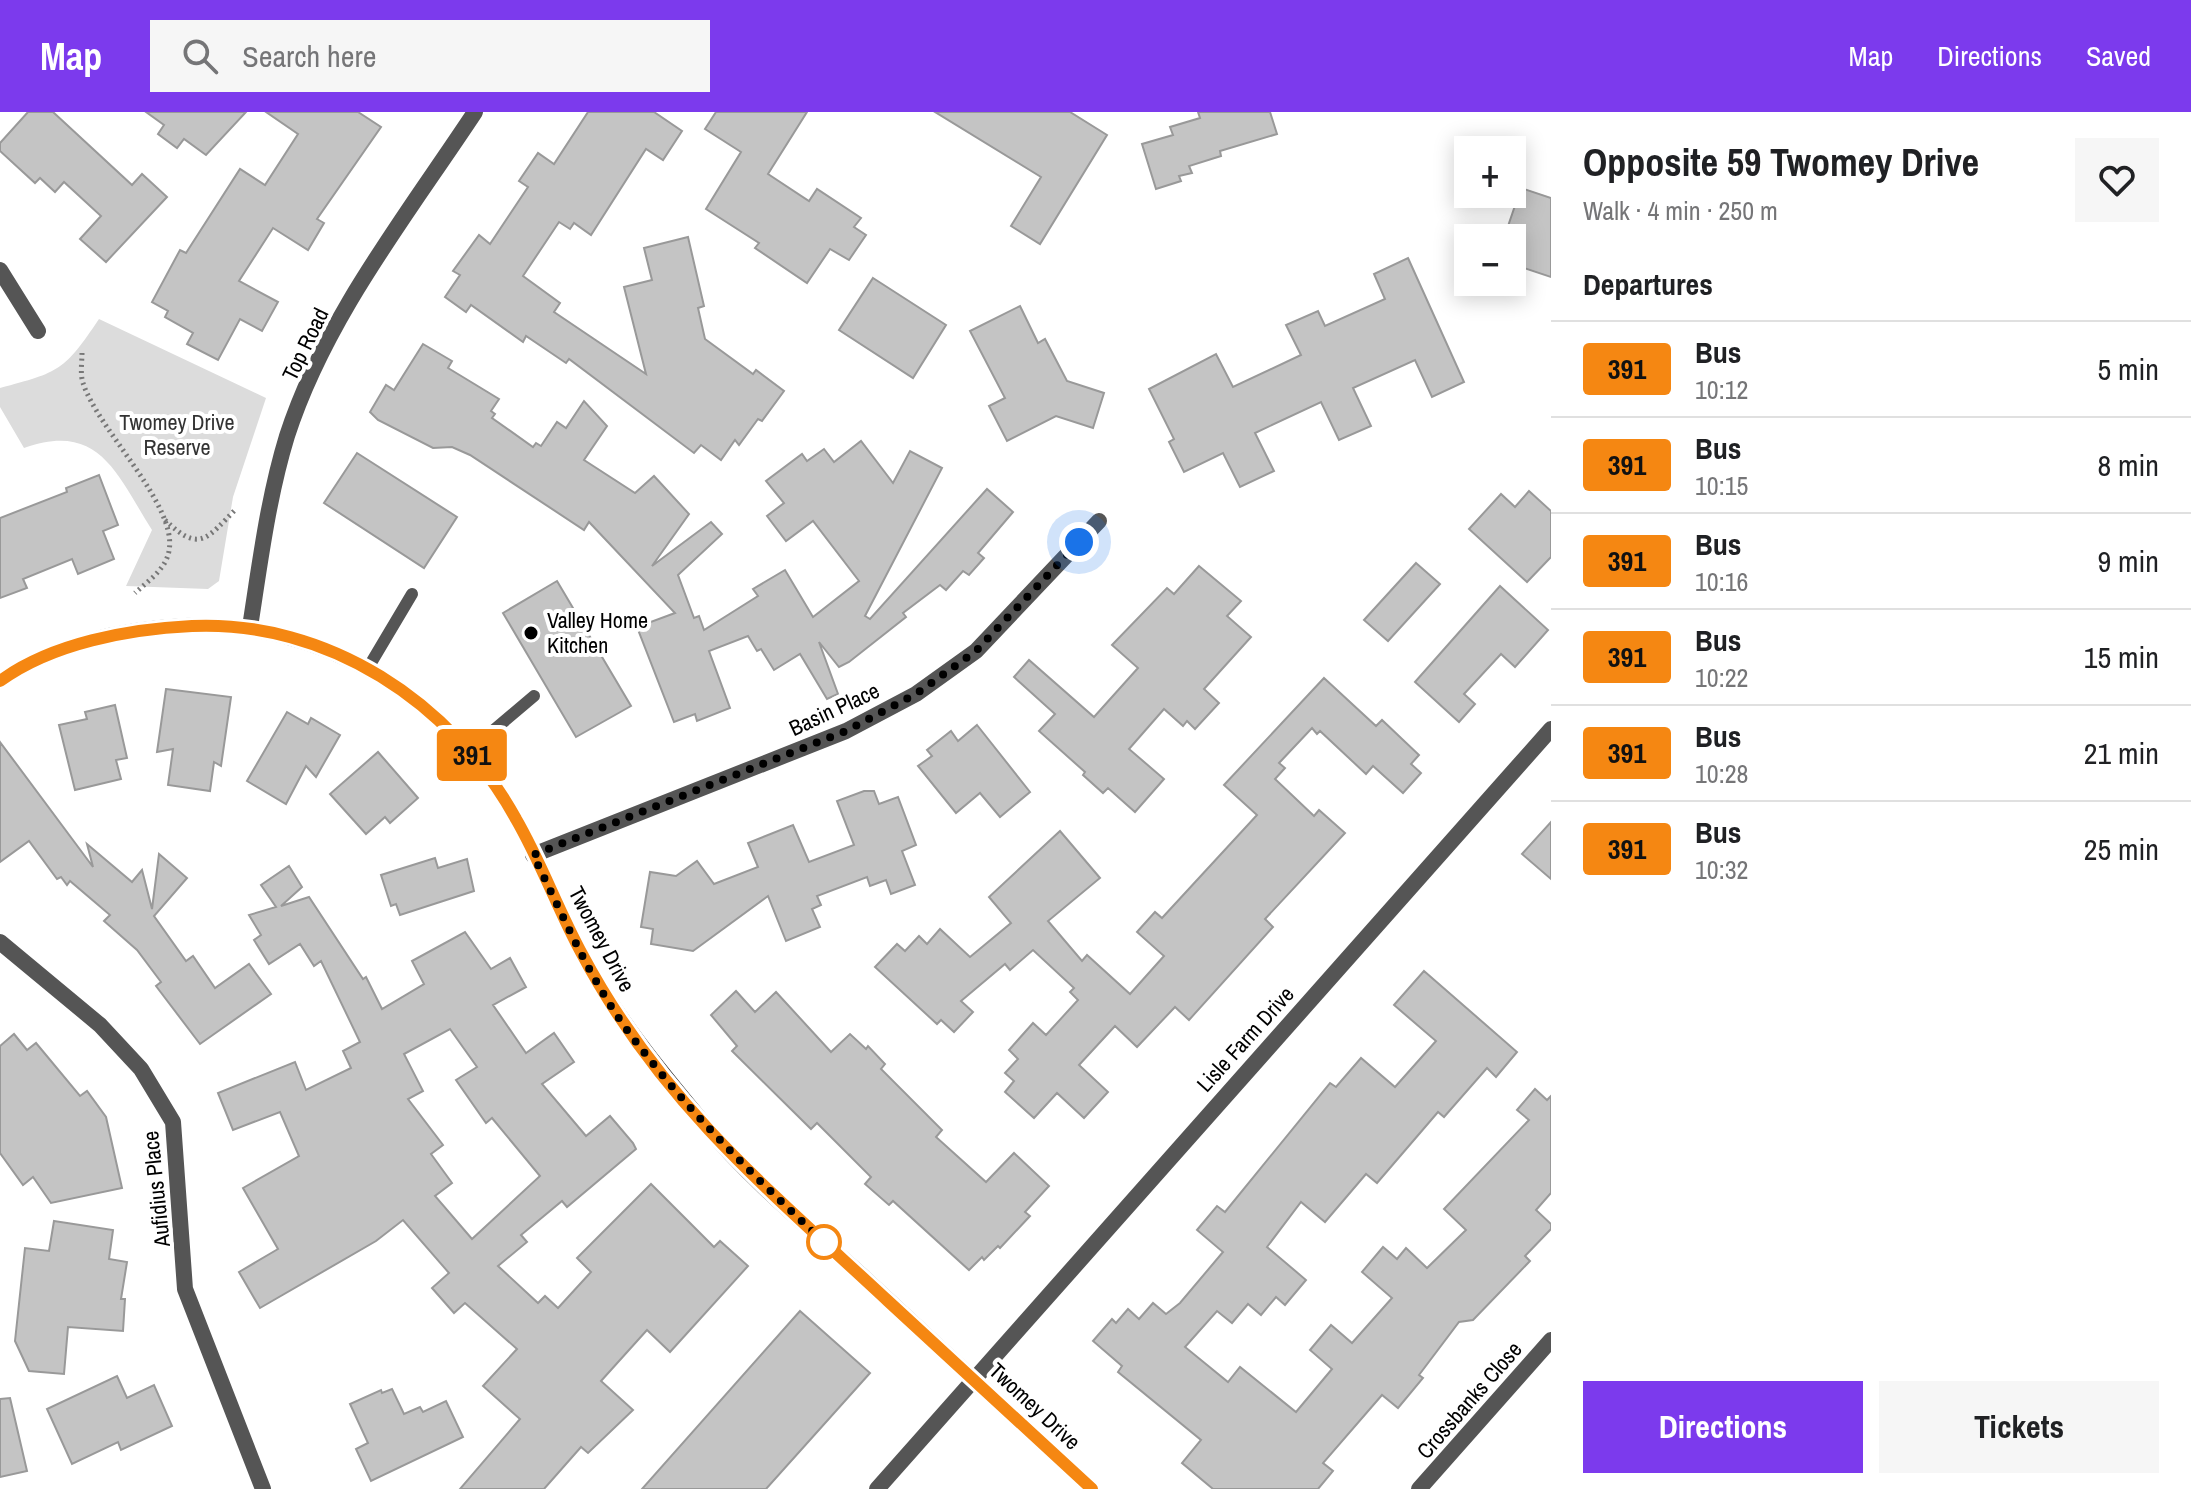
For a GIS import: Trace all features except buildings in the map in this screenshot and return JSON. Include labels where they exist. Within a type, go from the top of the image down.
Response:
[{"type":"street","name":"Top Road","points":[[250,627],[268,514],[288,436],[314,370],[353,296],[474,113]]},
{"type":"street","points":[[0,270],[38,331]]},
{"type":"street","name":"Basin Place","points":[[533,855],[846,731],[916,694],[976,651],[1099,521]]},
{"type":"street","name":"Twomey Drive","points":[[0,681],[44,656],[148,628],[250,627],[292,636],[368,668],[432,712],[469,751],[517,819],[583,956],[631,1036],[699,1118],[813,1232],[1092,1489]]},
{"type":"street","name":"Lisle Farm Drive","points":[[877,1489],[972,1378],[1551,729]]},
{"type":"street","name":"Aufidius Place","points":[[0,942],[100,1025],[141,1069],[173,1122],[185,1289],[263,1489]]},
{"type":"street","name":"Crossbanks Close","points":[[1419,1489],[1551,1340]]},
{"type":"lane","points":[[368,668],[412,594]]},
{"type":"lane","points":[[469,751],[534,696]]},
{"type":"path","points":[[82,353],[81,380],[93,410],[153,496],[165,519],[182,537],[194,542],[207,538],[236,509]]},
{"type":"path","points":[[135,593],[164,565],[170,549],[165,519]]},
{"type":"green space","name":"Twomey Drive Reserve","points":[[99,319],[266,398],[233,497],[219,581],[208,589],[126,586],[152,530],[128,490],[103,458],[89,448],[71,442],[50,442],[24,448],[0,407],[0,388],[36,378],[59,367]]},
{"type":"bus line","name":"391","points":[[0,681],[44,656],[148,628],[199,626],[250,627],[292,636],[333,651],[399,687],[432,712],[469,751],[494,784],[517,819],[583,956],[631,1036],[709,1129],[813,1232],[1092,1489]]},
{"type":"place","name":"Valley Home Kitchen","points":[[531,633]]},
{"type":"route","points":[[824,1242],[834,1251],[709,1129],[631,1036],[583,956],[533,855],[846,731],[916,694],[976,651],[1079,542]]}]
